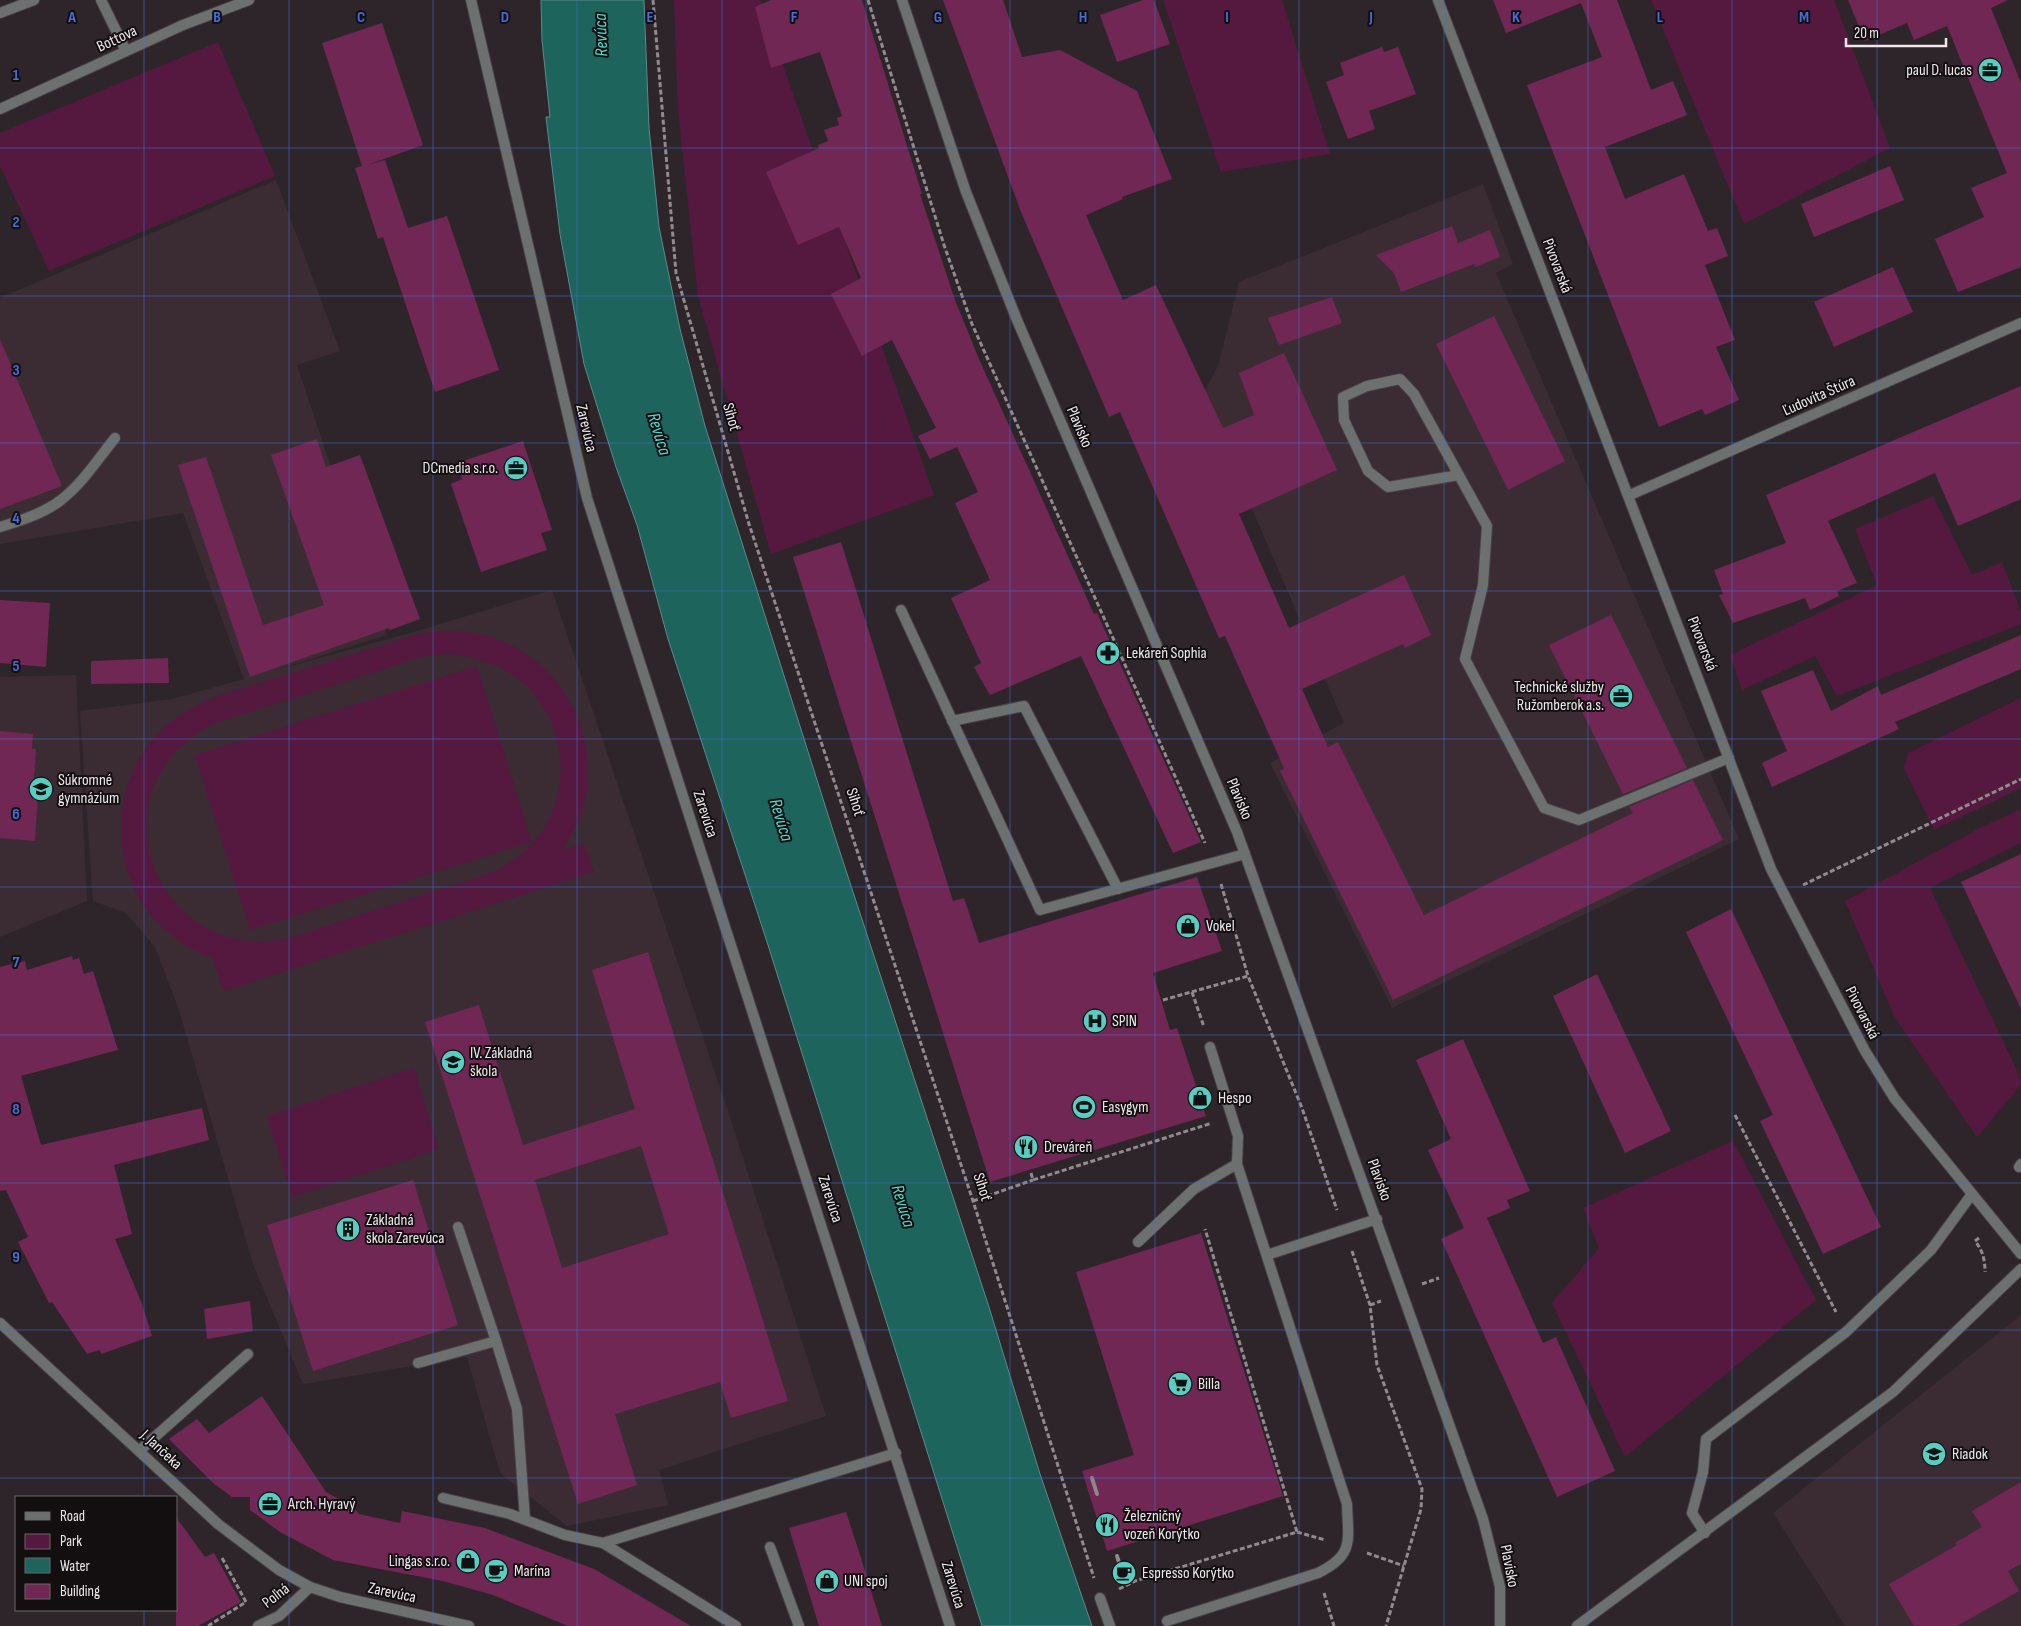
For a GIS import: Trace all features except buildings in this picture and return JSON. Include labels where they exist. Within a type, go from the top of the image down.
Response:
[{"type":"street","points":[[1,11],[34,0]]},
{"type":"street","points":[[101,0],[126,51]]},
{"type":"street","name":"Bottova","points":[[0,109],[183,25],[248,0]]},
{"type":"street","name":"Zarevúca","points":[[471,0],[588,498],[950,1626]]},
{"type":"street","name":"Plavisko","points":[[902,0],[966,192],[1017,320],[1245,854],[1483,1519],[1500,1587],[1500,1626]]},
{"type":"street","name":"Pivovarská","points":[[1438,0],[1630,495],[1771,869],[1865,1051],[1895,1099],[2021,1254]]},
{"type":"street","name":"Ľudovíta Štúra","points":[[1630,495],[2021,324]]},
{"type":"street","points":[[1459,475],[1388,487],[1368,471],[1344,420],[1343,397],[1366,386],[1400,378],[1414,394],[1459,475],[1487,526],[1483,585],[1465,659],[1544,808],[1579,820],[1729,758]]},
{"type":"street","points":[[0,527],[21,520],[60,501],[86,474],[114,438]]},
{"type":"street","points":[[901,610],[1040,910],[1245,854]]},
{"type":"street","points":[[952,721],[1024,706],[1118,889]]},
{"type":"street","points":[[1167,1621],[1318,1573],[1334,1565],[1349,1546],[1347,1504],[1237,1164],[1238,1136],[1210,1046]]},
{"type":"street","points":[[1138,1242],[1194,1189],[1237,1164]]},
{"type":"street","points":[[1705,1534],[1692,1513],[1703,1472],[1706,1439],[1846,1332],[1931,1250],[1972,1194]]},
{"type":"street","points":[[1267,1255],[1376,1219]]},
{"type":"street","points":[[458,1227],[517,1409],[525,1519]]},
{"type":"street","points":[[1577,1626],[1705,1534],[1893,1392],[2021,1270]]},
{"type":"street","name":"J. Jančeka","points":[[0,1324],[248,1548],[278,1570],[310,1587]]},
{"type":"street","points":[[418,1363],[496,1341]]},
{"type":"street","points":[[139,1451],[248,1354]]},
{"type":"street","points":[[603,1543],[896,1453]]},
{"type":"street","points":[[443,1498],[510,1514],[565,1534],[603,1543],[736,1626]]},
{"type":"street","points":[[770,1547],[799,1626]]},
{"type":"street","name":"Zarevúca","points":[[310,1587],[340,1597],[469,1626]]},
{"type":"street","name":"Poľná","points":[[258,1626],[279,1616],[310,1587]]},
{"type":"street","points":[[1100,1598],[1110,1626]]},
{"type":"path","name":"Sihoť","points":[[653,0],[676,273],[749,524],[973,1200],[1100,1598]]},
{"type":"path","points":[[868,0],[944,245],[972,324],[1214,863],[1248,976],[1302,1108],[1370,1305],[1377,1364],[1422,1490],[1421,1509],[1386,1626]]},
{"type":"path","points":[[1803,885],[2021,779]]},
{"type":"path","points":[[1163,1000],[1248,976]]},
{"type":"path","points":[[1192,992],[1210,1046]]},
{"type":"path","points":[[1735,1115],[1846,1332]]},
{"type":"path","points":[[973,1200],[1232,1117]]},
{"type":"path","points":[[1032,1173],[1033,1180]]},
{"type":"path","points":[[1100,1598],[1135,1581],[1297,1532],[1205,1229]]},
{"type":"path","points":[[208,1626],[246,1602],[219,1552]]},
{"type":"path","points":[[1318,1573],[1334,1626]]},
{"type":"shaded area","name":"IV. Základná škola","points":[[276,180],[340,351],[297,365],[387,635],[276,670],[424,629],[552,590],[729,1114],[826,1416],[659,1470],[668,1505],[567,1526],[500,1473],[467,1357],[303,1384],[253,1264],[179,1010],[155,947],[126,913],[93,901],[80,711],[172,699],[244,679],[183,513],[0,544],[0,298]]},
{"type":"shaded area","points":[[1483,184],[1513,264],[1496,273],[1739,839],[1392,1008],[1270,763],[1344,723],[1203,394],[1218,366],[1239,282]]},
{"type":"shaded area","name":"Súkromné gymnázium","points":[[76,675],[87,901],[0,937],[0,677]]},
{"type":"shaded area","name":"Riadok","points":[[2021,1315],[2021,1626],[1845,1626],[1773,1513]]},
{"type":"green space","points":[[674,0],[760,0],[934,495],[771,554],[698,296],[678,110]]},
{"type":"green space","points":[[1163,0],[1282,0],[1330,154],[1221,172]]},
{"type":"green space","points":[[1651,0],[1834,0],[1890,148],[1744,224]]},
{"type":"green space","points":[[218,42],[275,176],[49,271],[0,166],[0,133]]},
{"type":"green space","points":[[1933,496],[1972,575],[2002,562],[2021,612],[2021,624],[1837,696],[1815,656],[1742,690],[1730,655],[1877,585],[1855,529]]},
{"type":"green space","points":[[439,631],[482,634],[514,646],[536,661],[555,680],[570,702],[581,726],[587,752],[588,779],[584,806],[563,850],[584,844],[594,872],[223,991],[213,959],[181,942],[160,926],[138,897],[128,872],[122,846],[122,819],[126,792],[135,767],[149,744],[168,724],[184,712],[214,697],[415,635]],"holes":[[[454,655],[491,664],[505,670],[526,685],[542,704],[553,727],[559,751],[560,776],[556,801],[546,824],[527,849],[494,872],[286,939],[249,941],[216,933],[192,918],[173,899],[158,875],[149,848],[147,821],[151,793],[164,767],[187,742],[216,723],[425,656]]]},
{"type":"green space","points":[[477,666],[532,842],[250,930],[195,755]]},
{"type":"green space","points":[[2021,698],[2021,788],[1934,830],[1904,768],[1908,753]]},
{"type":"green space","points":[[2021,809],[2021,843],[1930,888],[2021,1079],[2021,1085],[1977,1137],[1894,1016],[1845,901],[1982,827]]},
{"type":"green space","points":[[414,1068],[439,1149],[292,1197],[267,1116]]},
{"type":"green space","points":[[1733,1141],[1816,1300],[1625,1457],[1552,1303],[1599,1248],[1583,1208]]},
{"type":"water","name":"Revúca","points":[[541,0],[644,0],[649,128],[659,227],[680,329],[705,426],[836,840],[989,1307],[1040,1474],[1092,1626],[982,1626],[768,945],[668,639],[637,525],[616,467],[584,364],[560,234],[546,117],[550,117],[542,40]]},
{"type":"railway","points":[[1092,1478],[1097,1494]]},
{"type":"railway","points":[[1117,1556],[1121,1569]]},
{"type":"place","name":"paul D. lucas","points":[[1990,70]]},
{"type":"place","name":"DCmedia s.r.o.","points":[[516,468]]},
{"type":"place","name":"Lekáreň Sophia","points":[[1108,653]]},
{"type":"place","name":"Technické služby Ružomberok a.s.","points":[[1621,696]]},
{"type":"place","name":"Súkromné gymnázium","points":[[41,789]]},
{"type":"place","name":"Vokel","points":[[1188,926]]},
{"type":"place","name":"SPIN","points":[[1095,1021]]},
{"type":"place","name":"IV. Základná škola","points":[[453,1062]]},
{"type":"place","name":"Hespo","points":[[1200,1098]]},
{"type":"place","name":"Easygym","points":[[1084,1107]]},
{"type":"place","name":"Dreváreň","points":[[1026,1147]]},
{"type":"place","name":"Základná škola Zarevúca","points":[[348,1229]]},
{"type":"place","name":"Billa","points":[[1180,1384]]},
{"type":"place","name":"Riadok","points":[[1934,1454]]},
{"type":"place","name":"Arch. Hyravý","points":[[270,1504]]},
{"type":"place","name":"Železničný vozeň Korýtko","points":[[1107,1525]]},
{"type":"place","name":"Lingas s.r.o.","points":[[468,1561]]},
{"type":"place","name":"Marína","points":[[496,1571]]},
{"type":"place","name":"Espresso Korýtko","points":[[1124,1573]]},
{"type":"place","name":"UNI spoj","points":[[827,1581]]}]
